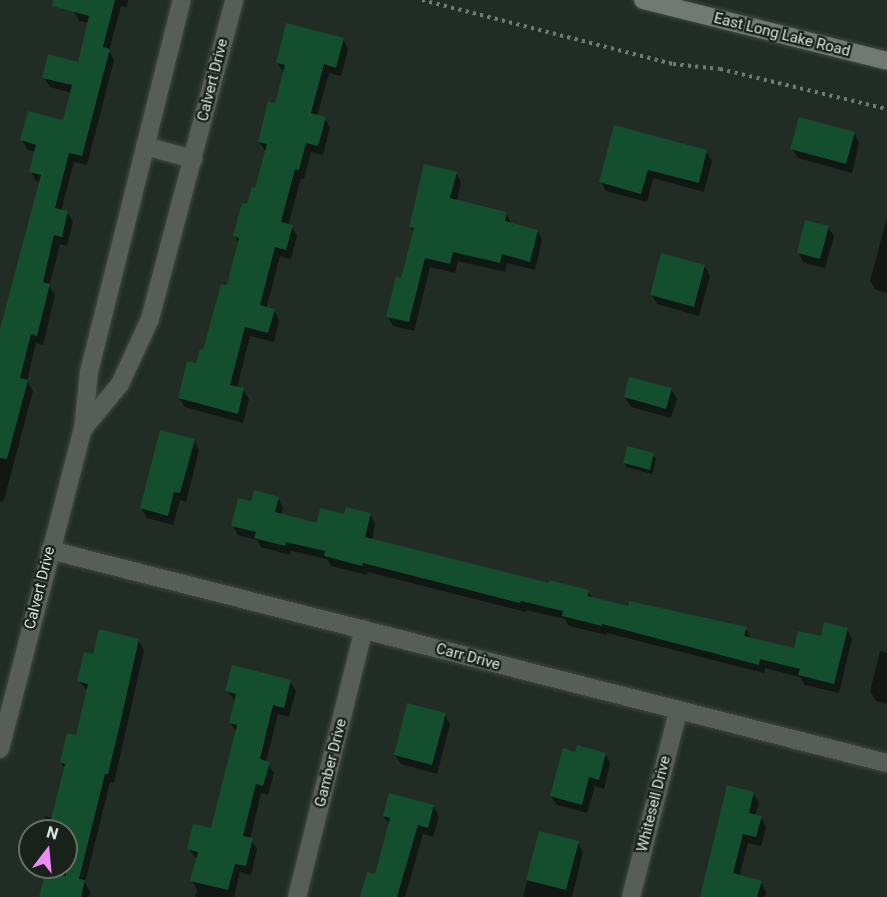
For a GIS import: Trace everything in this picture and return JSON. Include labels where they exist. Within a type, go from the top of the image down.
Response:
[{"type":"main road","name":"East Long Lake Road","points":[[643,0],[887,62]]},
{"type":"street","name":"Calvert Drive","points":[[0,749],[83,429],[89,372],[182,0]]},
{"type":"street","name":"Calvert Drive","points":[[83,429],[120,384],[150,319],[234,0]]},
{"type":"street","points":[[145,146],[193,159]]},
{"type":"street","name":"Carr Drive","points":[[50,550],[887,763]]},
{"type":"street","name":"Gamber Drive","points":[[297,897],[364,630]]},
{"type":"street","name":"Whitesell Drive","points":[[631,897],[678,711]]},
{"type":"path","points":[[422,0],[673,64],[720,69],[887,109]]},
{"type":"building","points":[[53,0],[115,0],[103,47],[110,49],[82,156],[69,153],[55,208],[68,211],[62,237],[54,235],[43,282],[50,284],[37,336],[31,334],[20,378],[28,380],[7,459],[0,458],[0,329],[41,175],[29,172],[36,145],[20,140],[28,111],[63,120],[72,85],[42,78],[48,54],[78,62],[89,16],[52,6]]},
{"type":"building","points":[[286,23],[344,38],[336,68],[324,64],[311,113],[326,117],[318,146],[306,143],[299,170],[295,169],[281,222],[293,225],[286,250],[275,247],[260,305],[275,309],[268,333],[245,327],[230,385],[244,388],[238,414],[178,398],[187,361],[196,363],[200,349],[203,350],[221,284],[227,285],[239,238],[233,236],[242,203],[247,204],[252,187],[255,188],[267,144],[258,142],[268,101],[275,103],[285,65],[276,63]]},
{"type":"building","points":[[799,117],[855,132],[846,164],[790,149]]},
{"type":"building","points":[[614,125],[707,150],[699,183],[648,170],[641,194],[599,182]]},
{"type":"building","points":[[424,164],[457,172],[450,198],[507,212],[505,221],[538,230],[530,262],[502,254],[500,263],[453,252],[450,264],[425,258],[409,322],[386,317],[396,277],[401,278],[414,228],[409,227]]},
{"type":"building","points":[[805,220],[829,226],[820,259],[797,253]]},
{"type":"building","points":[[661,253],[705,265],[694,307],[650,295]]},
{"type":"building","points":[[629,377],[672,388],[666,409],[624,397]]},
{"type":"building","points":[[160,430],[195,439],[180,493],[174,492],[168,516],[140,508]]},
{"type":"building","points":[[627,446],[654,453],[650,470],[623,463]]},
{"type":"building","points":[[254,490],[279,497],[275,512],[317,523],[320,508],[344,514],[346,507],[371,513],[365,537],[549,583],[549,580],[589,590],[588,596],[628,606],[629,601],[747,627],[744,636],[794,648],[798,631],[821,636],[824,622],[848,628],[834,684],[798,675],[800,669],[760,659],[759,665],[602,624],[602,626],[562,616],[563,611],[521,601],[520,603],[363,563],[362,566],[324,556],[325,551],[286,542],[285,546],[254,538],[256,532],[231,526],[238,498],[251,501]]},
{"type":"building","points":[[99,629],[139,639],[108,774],[105,774],[79,879],[85,880],[81,897],[39,897],[44,879],[78,879],[78,819],[51,819],[65,764],[60,762],[67,733],[76,735],[88,684],[77,681],[84,652],[93,654]]},
{"type":"building","points":[[232,665],[291,680],[284,708],[273,705],[260,759],[270,762],[263,786],[256,784],[243,836],[253,838],[246,866],[235,864],[228,890],[190,881],[198,852],[187,849],[193,824],[211,828],[237,725],[229,723],[236,694],[225,691]]},
{"type":"building","points":[[407,703],[446,713],[432,765],[394,755]]},
{"type":"building","points":[[577,745],[606,753],[599,780],[589,777],[582,805],[550,796],[563,748],[575,752]]},
{"type":"building","points":[[727,785],[754,792],[749,813],[762,816],[756,837],[743,834],[733,873],[762,881],[757,897],[700,897]]},
{"type":"building","points":[[389,793],[434,805],[428,828],[418,825],[397,897],[360,897],[367,872],[375,874],[390,818],[383,816]]},
{"type":"building","points":[[539,831],[579,841],[566,890],[526,880]]}]
